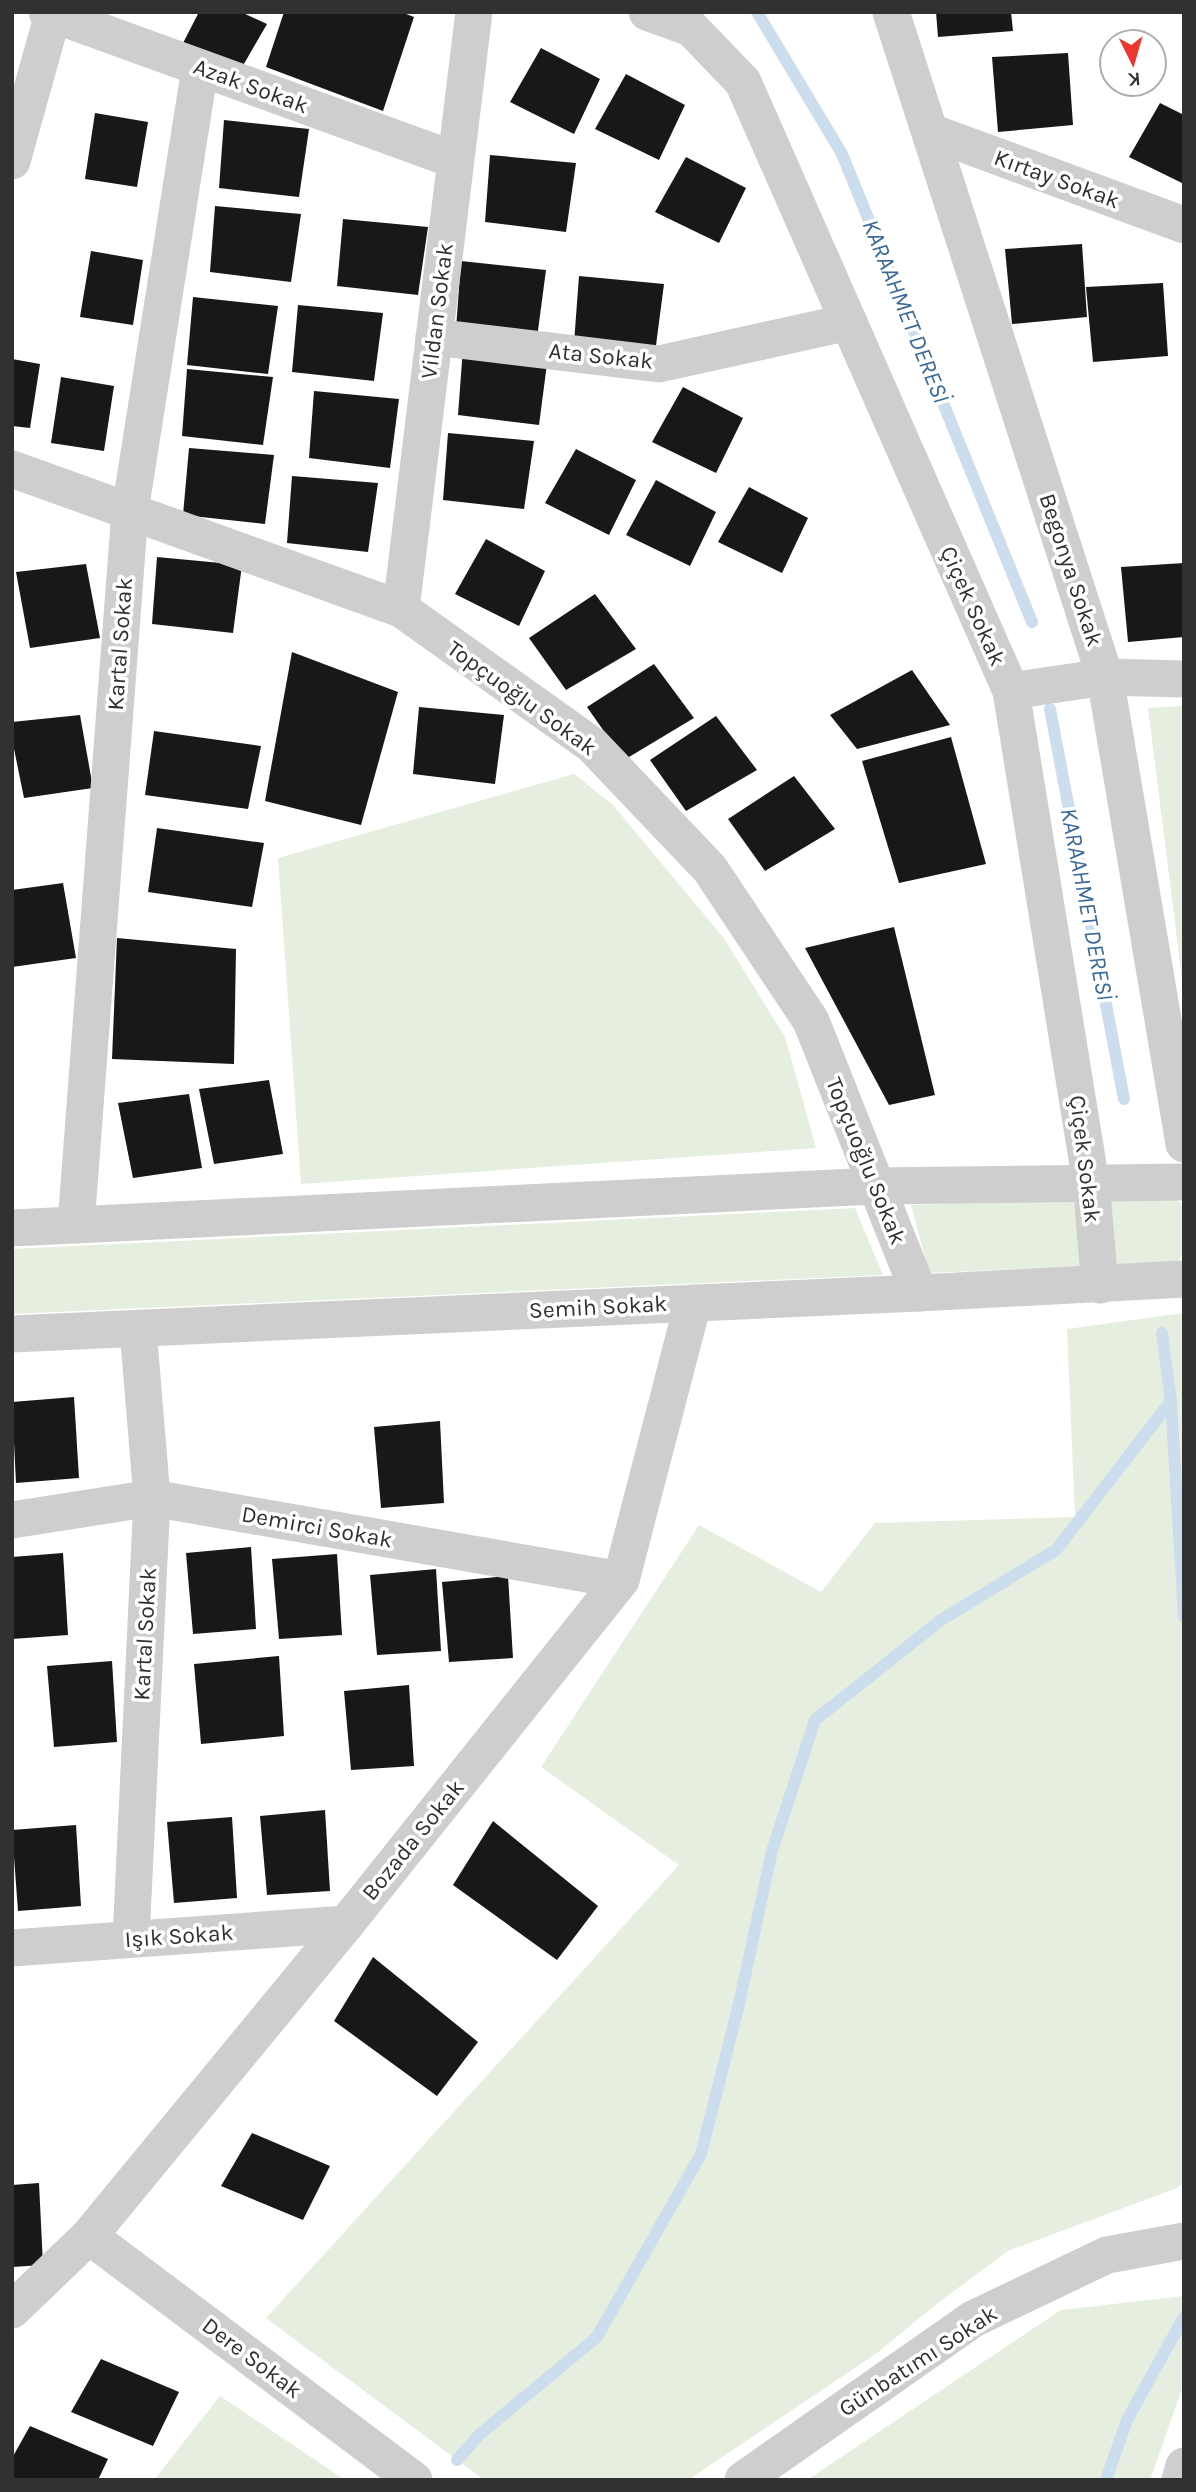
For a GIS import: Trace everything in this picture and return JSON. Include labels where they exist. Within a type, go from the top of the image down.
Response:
[{"type":"street","name":"Vildan Sokak","points":[[401,609],[474,12]]},
{"type":"street","name":"Çiçek Sokak","points":[[647,12],[691,28],[743,82],[1011,691],[1091,1183],[1100,1284]]},
{"type":"street","name":"Begonya Sokak","points":[[891,12],[1105,677],[1184,1144]]},
{"type":"street","name":"Azak Sokak","points":[[50,13],[455,160]]},
{"type":"street","points":[[13,154],[50,13]]},
{"type":"street","name":"Kartal Sokak","points":[[76,1225],[130,511],[200,68]]},
{"type":"street","name":"Kırtay Sokak","points":[[931,132],[1184,225]]},
{"type":"street","name":"Ata Sokak","points":[[434,337],[659,364],[849,322]]},
{"type":"street","name":"Topçuoğlu Sokak","points":[[12,470],[401,609],[592,746],[710,869],[811,1021],[919,1293]]},
{"type":"street","points":[[1011,691],[1105,677],[1184,679]]},
{"type":"street","points":[[1166,1280],[1122,1277],[1111,1269],[1101,1258],[1096,1246],[1094,1232],[1097,1217],[1114,1192],[1127,1185],[1142,1182],[1157,1184],[1170,1190],[1184,1203]]},
{"type":"street","points":[[12,1228],[875,1186],[1184,1182]]},
{"type":"street","points":[[1166,1280],[1162,1279],[1184,1263]]},
{"type":"street","name":"Semih Sokak","points":[[12,1334],[1166,1280]]},
{"type":"street","name":"Bozada Sokak","points":[[12,2310],[89,2236],[346,1924],[621,1580],[693,1303]]},
{"type":"street","name":"Kartal Sokak","points":[[131,1939],[152,1497],[138,1329]]},
{"type":"street","name":"Demirci Sokak","points":[[12,1520],[152,1497],[621,1580]]},
{"type":"street","name":"Işık Sokak","points":[[12,1948],[346,1924]]},
{"type":"street","name":"Dere Sokak","points":[[89,2236],[414,2480]]},
{"type":"street","name":"Günbatımı Sokak","points":[[743,2480],[973,2319],[1107,2255],[1184,2241]]},
{"type":"street","points":[[1180,2480],[1184,2466]]},
{"type":"shaded area","points":[[1184,706],[1184,994],[1148,708]]},
{"type":"shaded area","points":[[574,774],[613,805],[723,937],[785,1037],[816,1148],[301,1184],[278,858]]},
{"type":"shaded area","points":[[1168,1193],[1184,1210],[1184,1253],[1179,1260],[1167,1270],[1153,1276],[1113,1263],[1104,1210],[1113,1199]]},
{"type":"shaded area","points":[[1073,1199],[1085,1266],[929,1273],[911,1205]]},
{"type":"shaded area","points":[[855,1208],[883,1275],[12,1314],[12,1249]]},
{"type":"shaded area","points":[[1184,1313],[1184,2182],[1177,2188],[1008,2251],[939,2302],[877,2353],[688,2480],[484,2480],[266,2318],[679,1865],[541,1767],[699,1525],[821,1592],[875,1523],[1075,1517],[1067,1329]]},
{"type":"shaded area","points":[[1184,2296],[1184,2383],[1150,2480],[807,2480],[1061,2310]]},
{"type":"shaded area","points":[[220,2396],[345,2480],[154,2480]]},
{"type":"building","points":[[199,12],[241,12],[267,24],[241,69],[183,43]]},
{"type":"building","points":[[284,12],[401,12],[414,17],[383,111],[266,67]]},
{"type":"building","points":[[936,12],[1011,12],[1013,31],[938,37]]},
{"type":"building","points":[[541,48],[600,79],[574,134],[510,102]]},
{"type":"building","points":[[1068,53],[1073,125],[998,132],[992,57]]},
{"type":"building","points":[[626,74],[685,105],[659,160],[595,129]]},
{"type":"building","points":[[1160,103],[1184,115],[1184,184],[1129,157]]},
{"type":"building","points":[[95,113],[148,122],[137,187],[85,179]]},
{"type":"building","points":[[224,120],[309,129],[299,197],[219,188]]},
{"type":"building","points":[[490,155],[576,163],[566,232],[485,222]]},
{"type":"building","points":[[686,157],[746,188],[719,243],[655,212]]},
{"type":"building","points":[[215,206],[301,214],[291,282],[210,272]]},
{"type":"building","points":[[343,219],[428,227],[418,295],[337,286]]},
{"type":"building","points":[[1082,244],[1087,317],[1012,324],[1005,249]]},
{"type":"building","points":[[91,251],[143,260],[133,325],[80,317]]},
{"type":"building","points":[[461,261],[546,270],[537,338],[456,329]]},
{"type":"building","points":[[579,276],[664,284],[655,353],[574,343]]},
{"type":"building","points":[[1163,283],[1168,356],[1093,362],[1086,287]]},
{"type":"building","points":[[193,297],[278,306],[268,374],[187,365]]},
{"type":"building","points":[[298,305],[383,313],[374,381],[292,372]]},
{"type":"building","points":[[463,348],[548,356],[539,425],[458,415]]},
{"type":"building","points":[[12,359],[40,364],[30,428],[12,426]]},
{"type":"building","points":[[187,369],[273,377],[263,445],[182,436]]},
{"type":"building","points":[[61,377],[114,386],[104,451],[51,443]]},
{"type":"building","points":[[683,387],[743,418],[716,473],[652,442]]},
{"type":"building","points":[[314,391],[399,399],[390,468],[309,458]]},
{"type":"building","points":[[448,433],[534,441],[524,509],[443,500]]},
{"type":"building","points":[[189,448],[274,455],[265,524],[183,515]]},
{"type":"building","points":[[576,449],[636,480],[609,535],[545,503]]},
{"type":"building","points":[[292,476],[378,483],[368,552],[287,543]]},
{"type":"building","points":[[656,480],[716,512],[690,566],[626,535]]},
{"type":"building","points":[[749,487],[808,518],[782,573],[718,542]]},
{"type":"building","points":[[486,539],[545,571],[519,626],[455,594]]},
{"type":"building","points":[[157,557],[242,565],[233,633],[152,624]]},
{"type":"building","points":[[1184,563],[1184,637],[1128,642],[1121,567]]},
{"type":"building","points":[[86,564],[100,638],[30,648],[16,572]]},
{"type":"building","points":[[595,594],[636,649],[566,690],[529,638]]},
{"type":"building","points":[[292,652],[398,692],[361,825],[265,801]]},
{"type":"building","points":[[654,664],[694,718],[624,760],[587,707]]},
{"type":"building","points":[[912,670],[950,725],[857,749],[830,715]]},
{"type":"building","points":[[419,707],[504,715],[495,784],[413,774]]},
{"type":"building","points":[[80,715],[93,788],[24,798],[12,739],[12,722]]},
{"type":"building","points":[[716,716],[757,770],[686,811],[650,760]]},
{"type":"building","points":[[154,731],[261,746],[248,809],[145,795]]},
{"type":"building","points":[[951,737],[986,864],[899,883],[862,761]]},
{"type":"building","points":[[794,776],[835,829],[765,871],[728,819]]},
{"type":"building","points":[[157,828],[264,843],[252,907],[148,892]]},
{"type":"building","points":[[63,883],[76,958],[12,967],[12,890]]},
{"type":"building","points":[[894,927],[935,1095],[889,1105],[805,948]]},
{"type":"building","points":[[117,938],[236,949],[234,1064],[112,1059]]},
{"type":"building","points":[[269,1080],[283,1154],[214,1164],[199,1089]]},
{"type":"building","points":[[189,1094],[202,1168],[133,1178],[118,1103]]},
{"type":"building","points":[[74,1397],[79,1478],[16,1483],[12,1402]]},
{"type":"building","points":[[440,1421],[444,1503],[381,1508],[374,1427]]},
{"type":"building","points":[[251,1547],[256,1629],[193,1634],[186,1553]]},
{"type":"building","points":[[63,1553],[68,1635],[12,1639],[12,1557]]},
{"type":"building","points":[[337,1554],[342,1635],[279,1639],[272,1559]]},
{"type":"building","points":[[436,1569],[441,1651],[377,1655],[370,1575]]},
{"type":"building","points":[[508,1576],[513,1658],[449,1662],[442,1582]]},
{"type":"building","points":[[279,1656],[284,1736],[201,1744],[194,1664]]},
{"type":"building","points":[[112,1661],[117,1742],[54,1747],[47,1666]]},
{"type":"building","points":[[409,1685],[414,1766],[351,1770],[344,1691]]},
{"type":"building","points":[[325,1810],[330,1891],[267,1895],[260,1816]]},
{"type":"building","points":[[232,1817],[237,1898],[174,1903],[167,1822]]},
{"type":"building","points":[[493,1821],[598,1906],[557,1960],[453,1885]]},
{"type":"building","points":[[76,1825],[81,1906],[18,1911],[12,1830]]},
{"type":"building","points":[[373,1957],[478,2042],[437,2096],[334,2021]]},
{"type":"building","points":[[252,2133],[330,2166],[303,2220],[221,2186]]},
{"type":"building","points":[[39,2183],[43,2265],[12,2267],[12,2185]]},
{"type":"building","points":[[101,2359],[179,2392],[153,2446],[71,2412]]},
{"type":"building","points":[[30,2426],[108,2459],[98,2480],[12,2480],[12,2458]]},
{"type":"waterway","name":"KARAAHMET DERESİ","points":[[757,12],[842,154],[1032,622]]},
{"type":"waterway","name":"KARAAHMET DERESİ","points":[[1050,709],[1124,1099]]},
{"type":"waterway","name":"KARAAHMET DERESİ","points":[[1162,1333],[1171,1401],[1184,1617]]},
{"type":"waterway","points":[[457,2460],[480,2434],[597,2337],[701,2154],[739,2004],[772,1851],[815,1720],[941,1620],[1056,1550],[1171,1401]]},
{"type":"waterway","name":"KARAAHMET DERESİ","points":[[1106,2480],[1127,2420],[1184,2317]]}]
